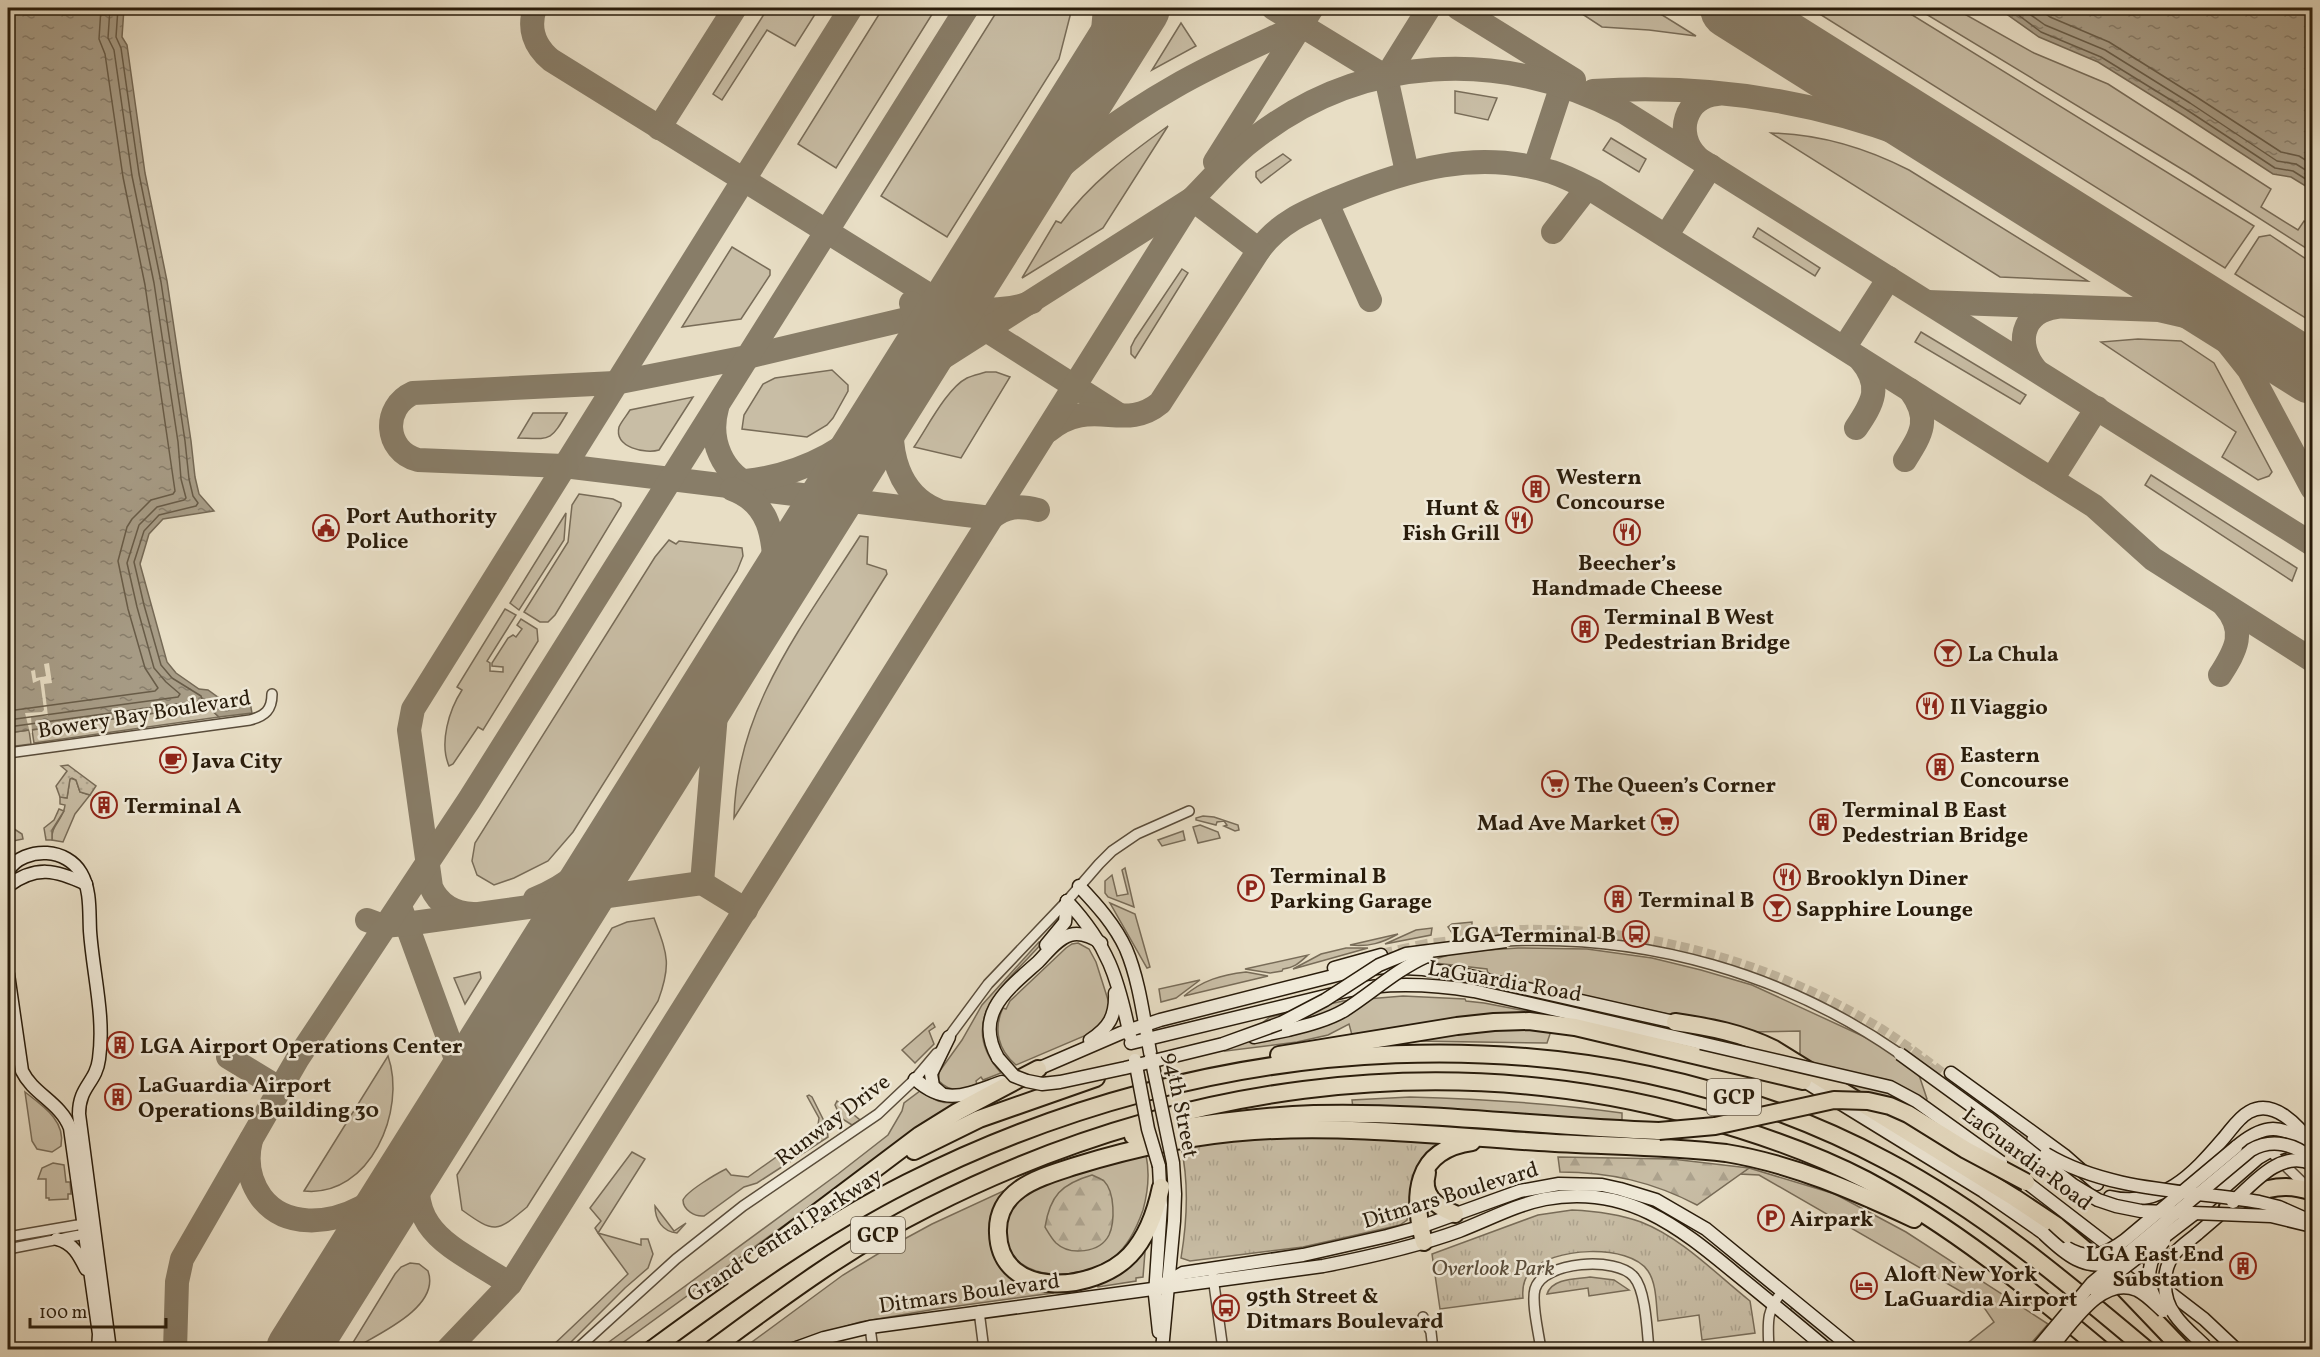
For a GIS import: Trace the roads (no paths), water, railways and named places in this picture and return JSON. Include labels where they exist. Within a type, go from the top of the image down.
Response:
[{"type":"highway","points":[[1115,1100],[1184,1079],[1298,1051],[1457,1026],[1511,1021],[1543,1022],[1575,1027],[1803,1081]]},
{"type":"highway","points":[[1675,1022],[1745,1036],[1774,1049],[2015,1197],[2084,1248],[2184,1350]]},
{"type":"highway","name":"Grand Central Parkway","points":[[651,1350],[827,1228],[883,1195],[991,1144],[1115,1100],[1153,1089],[1228,1073],[1369,1056],[1442,1054],[1512,1056],[1614,1068],[1660,1077],[1773,1110],[1861,1148],[1914,1176],[1968,1209],[2147,1350]]},
{"type":"highway","points":[[813,1216],[905,1156],[979,1119],[1130,1064]]},
{"type":"highway","points":[[691,1321],[760,1256],[886,1160],[940,1122],[1038,1070]]},
{"type":"highway","name":"GCP","points":[[711,1350],[813,1276],[891,1227],[988,1178],[1061,1149],[1204,1106],[1313,1088],[1411,1082],[1539,1086],[1602,1095],[1657,1106],[1717,1122],[1779,1143],[1872,1184],[1982,1253],[2102,1350]]},
{"type":"highway","points":[[1061,1149],[1213,1123],[1315,1114],[1427,1116],[1659,1131],[1714,1126],[1834,1100],[1868,1101],[1890,1106],[1908,1114],[1966,1150],[2026,1182]]},
{"type":"highway","points":[[1161,1187],[1152,1217],[1136,1249],[1116,1267],[1096,1278],[1069,1284],[1037,1281],[1013,1267],[1001,1250],[998,1232],[1000,1214],[1010,1197],[1020,1188],[1034,1181],[1069,1168],[1152,1146],[1231,1133],[1304,1129],[1693,1150],[1761,1160],[1859,1194],[1982,1253]]},
{"type":"highway","points":[[1422,1235],[1417,1202],[1418,1184],[1431,1163],[1447,1150],[1465,1143],[1481,1141],[1544,1142]]},
{"type":"highway","points":[[1431,1163],[1425,1179],[1428,1196],[1433,1203],[1455,1214]]},
{"type":"highway","points":[[2228,1207],[2251,1194],[2270,1187],[2308,1187]]},
{"type":"street","name":"Bowery Bay Boulevard","points":[[8,753],[250,720],[267,712],[271,705],[272,694]]},
{"type":"street","name":"Runway Drive","points":[[576,1350],[690,1248],[743,1206],[878,1114],[915,1079],[978,996],[1099,864],[1142,831],[1189,811]]},
{"type":"street","points":[[8,871],[9,867],[24,857],[37,853],[50,853],[63,856],[73,863],[81,872],[86,884],[98,992],[99,1056],[95,1072],[80,1096],[79,1109],[89,1228],[90,1276],[99,1334],[98,1350]]},
{"type":"street","points":[[8,886],[30,874],[57,871],[86,884]]},
{"type":"street","name":"94th Street","points":[[1079,886],[1109,920],[1125,948],[1132,966],[1145,1024],[1173,1163],[1175,1194],[1164,1285]]},
{"type":"street","name":"94th Street","points":[[1067,901],[1089,925],[1101,943],[1111,965],[1129,1030],[1130,1064],[1159,1166],[1164,1285],[1162,1350]]},
{"type":"street","points":[[1020,979],[1065,922],[1067,901]]},
{"type":"street","points":[[1101,943],[1080,934],[1067,937],[1003,995],[991,1016],[990,1039],[998,1059],[1006,1069],[1020,1079],[1042,1084],[1060,1082],[1324,1020],[1344,1011],[1403,968],[1427,956]]},
{"type":"street","points":[[1223,1044],[1253,1034],[1303,1012],[1396,957],[1425,950],[1506,941],[1562,940],[1664,952],[1713,964],[1769,983],[1857,1027],[1900,1054],[1988,1118],[2073,1185],[2098,1200],[2141,1211],[2271,1216],[2313,1224]]},
{"type":"street","points":[[1295,987],[1322,972],[1381,955]]},
{"type":"street","points":[[915,1079],[931,1092],[952,1096],[963,1095],[1038,1070],[1072,1054],[1103,1032],[1112,1019],[1116,996],[1111,965]]},
{"type":"street","name":"LaGuardia Road","points":[[1072,1054],[1145,1024],[1371,968],[1409,967],[1470,976],[1675,1022],[1734,1041],[1968,1182],[2044,1234]]},
{"type":"street","points":[[8,974],[22,1071],[29,1082],[63,1115],[70,1128],[110,1350]]},
{"type":"street","name":"LaGuardia Road","points":[[1131,1043],[1346,991],[1381,985],[1437,986],[1474,992],[1890,1087],[1908,1096],[1971,1139],[2204,1319],[2237,1350]]},
{"type":"street","points":[[949,1037],[932,1070],[931,1078],[935,1089],[952,1096]]},
{"type":"street","points":[[1951,1073],[2064,1155],[2110,1197],[2122,1200],[2154,1197],[2165,1192],[2208,1156],[2242,1117],[2254,1109],[2278,1111],[2306,1136],[2313,1146]]},
{"type":"street","points":[[2044,1234],[2079,1254],[2089,1256],[2104,1254],[2125,1240],[2251,1134],[2264,1129],[2281,1130],[2313,1146]]},
{"type":"street","points":[[2251,1134],[2308,1187]]},
{"type":"street","points":[[2032,1139],[2097,1184]]},
{"type":"street","points":[[2036,1350],[2092,1283],[2255,1148],[2267,1143],[2283,1144],[2313,1159]]},
{"type":"street","points":[[2163,1311],[2150,1287],[2149,1275],[2151,1262],[2161,1244],[2253,1162],[2270,1151],[2294,1144],[2313,1146]]},
{"type":"street","points":[[2046,1154],[2076,1169],[2114,1181],[2270,1204],[2313,1224]]},
{"type":"street","points":[[2207,1348],[2172,1311],[2165,1293],[2166,1275],[2175,1253],[2279,1164],[2295,1160],[2313,1164]]},
{"type":"street","name":"Ditmars Boulevard","points":[[791,1350],[824,1338],[870,1327],[1164,1285],[1214,1282],[1304,1270],[1374,1256],[1422,1235],[1455,1214],[1515,1192],[1541,1186],[1579,1184],[1620,1189],[1656,1200],[1706,1229],[1854,1350]]},
{"type":"street","name":"Ditmars Boulevard","points":[[1164,1285],[1183,1273],[1461,1230],[1522,1205],[1545,1199],[1568,1196],[1595,1197],[1620,1201],[1643,1209],[1670,1223],[1700,1244],[1828,1350]]},
{"type":"street","points":[[2070,1310],[2194,1214]]},
{"type":"street","points":[[8,1237],[89,1228]]},
{"type":"street","points":[[8,1249],[57,1239],[89,1228]]},
{"type":"street","points":[[2044,1234],[2077,1261],[2099,1265],[2117,1262]]},
{"type":"street","points":[[57,1239],[74,1248],[90,1276]]},
{"type":"street","points":[[1541,1350],[1535,1302],[1535,1289],[1539,1281],[1551,1272],[1588,1264],[1616,1267],[1629,1272],[1635,1278],[1640,1287],[1649,1350]]},
{"type":"street","points":[[1212,1268],[1223,1350]]},
{"type":"street","points":[[2049,1350],[2096,1297],[2106,1290],[2118,1287],[2132,1288],[2141,1293],[2207,1348]]},
{"type":"street","points":[[1769,1350],[1768,1314],[1772,1303],[1783,1291]]},
{"type":"street","points":[[979,1311],[984,1350]]},
{"type":"street","points":[[1423,1317],[1431,1332],[1433,1350]]},
{"type":"street","points":[[2204,1319],[2244,1350]]},
{"type":"street","points":[[870,1327],[873,1350]]},
{"type":"water","points":[[8,8],[124,8],[122,37],[127,45],[145,173],[167,281],[195,477],[199,494],[214,511],[163,519],[149,534],[140,564],[167,662],[176,673],[199,689],[208,690],[222,700],[250,702],[252,713],[219,717],[207,706],[8,733]]},
{"type":"water","points":[[1998,8],[2312,8],[2312,195],[2309,188],[2291,177],[2273,174],[2098,62],[2039,37]]},
{"type":"tunnel","points":[[1506,930],[1603,933],[1651,940],[1745,965],[1834,1002],[1877,1026],[1955,1082]]},
{"type":"tunnel","points":[[1381,955],[1426,945],[1461,941],[1506,930]]},
{"type":"tunnel","points":[[1900,1045],[1934,1072]]},
{"type":"tunnel","points":[[2010,1123],[2032,1139]]},
{"type":"place","name":"Western Concourse","points":[[1536,489]]},
{"type":"place","name":"Hunt & Fish Grill","points":[[1519,520]]},
{"type":"place","name":"Port Authority Police","points":[[326,528]]},
{"type":"place","name":"Beecher’s Handmade Cheese","points":[[1627,532]]},
{"type":"place","name":"Terminal B West Pedestrian Bridge","points":[[1585,629]]},
{"type":"place","name":"La Chula","points":[[1948,653]]},
{"type":"place","name":"Il Viaggio","points":[[1930,706]]},
{"type":"place","name":"Java City","points":[[173,760]]},
{"type":"place","name":"Eastern Concourse","points":[[1940,767]]},
{"type":"place","name":"The Queen’s Corner","points":[[1555,784]]},
{"type":"place","name":"Terminal A","points":[[104,805]]},
{"type":"place","name":"Mad Ave Market","points":[[1665,822]]},
{"type":"place","name":"Terminal B East Pedestrian Bridge","points":[[1823,822]]},
{"type":"place","name":"Brooklyn Diner","points":[[1787,877]]},
{"type":"place","name":"Terminal B Parking Garage","points":[[1251,888]]},
{"type":"place","name":"Terminal B","points":[[1618,899]]},
{"type":"place","name":"Sapphire Lounge","points":[[1777,908]]},
{"type":"place","name":"LGA Terminal B","points":[[1636,934]]},
{"type":"place","name":"LGA Airport Operations Center","points":[[120,1045]]},
{"type":"place","name":"LaGuardia Airport Operations Building 30","points":[[118,1097]]},
{"type":"place","name":"Airpark","points":[[1771,1218]]},
{"type":"place","name":"LGA East End Substation","points":[[2243,1266]]},
{"type":"place","name":"Aloft New York LaGuardia Airport","points":[[1864,1286]]},
{"type":"place","name":"95th Street & Ditmars Boulevard","points":[[1226,1308]]},
{"type":"park label","name":"Overlook Park","points":[[1493,1267]]}]
